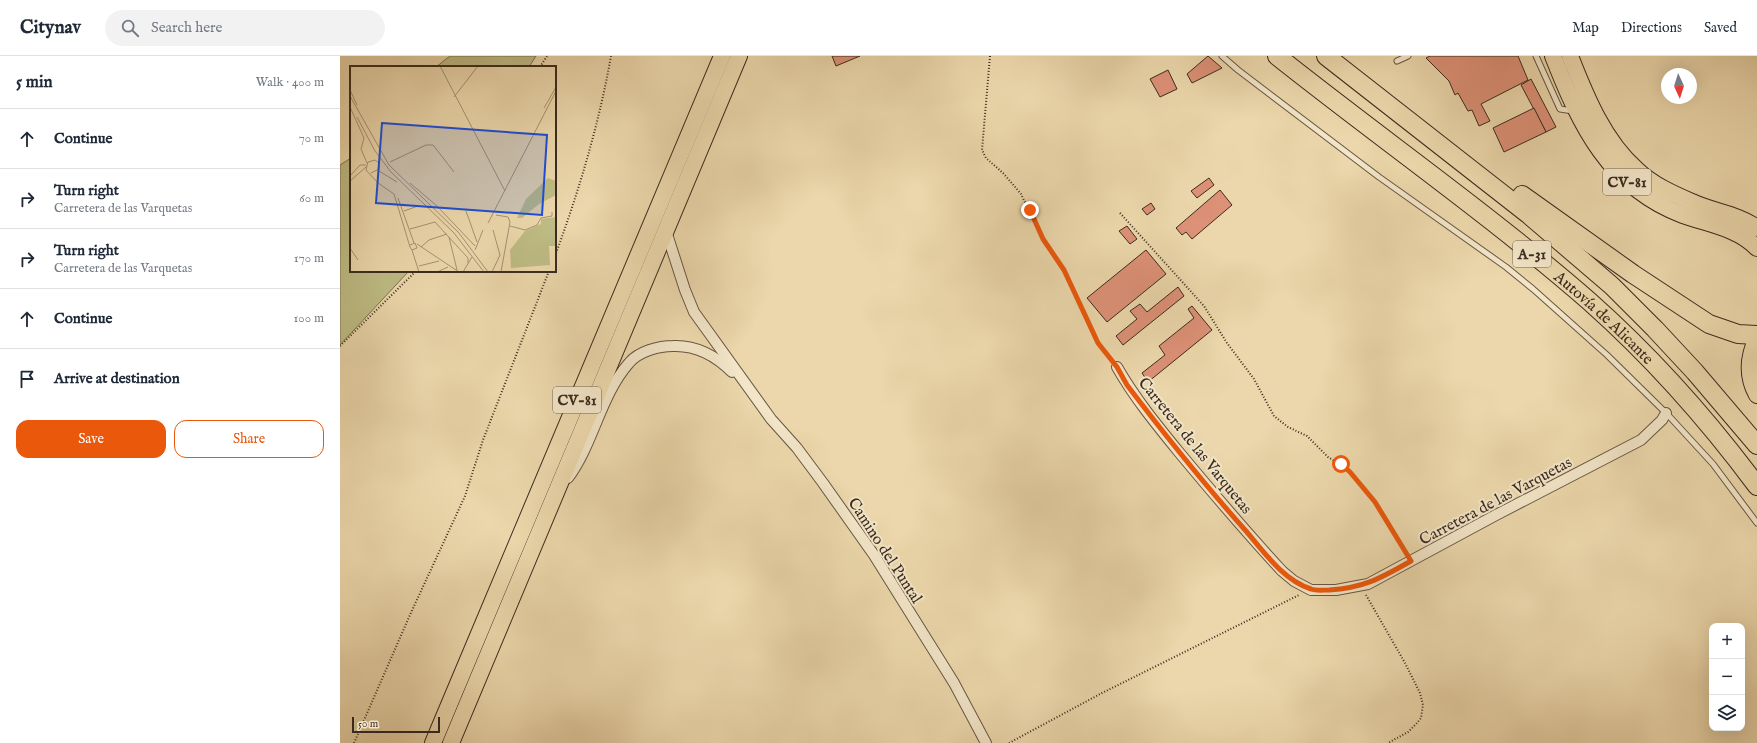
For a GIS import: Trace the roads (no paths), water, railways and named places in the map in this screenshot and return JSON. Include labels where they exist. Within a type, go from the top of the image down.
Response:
[{"type":"highway","name":"Autovía de Alicante","points":[[1277,56],[1330,99],[1510,235],[1589,302],[1675,387],[1710,427],[1757,486]]},
{"type":"highway","name":"Autovía de Alicante","points":[[1326,56],[1528,214],[1612,286],[1695,372],[1757,445]]},
{"type":"highway","points":[[1468,166],[1499,178],[1627,270],[1709,324],[1738,334],[1757,336]]},
{"type":"main road","name":"CV-81","points":[[451,743],[739,56]]},
{"type":"main road","name":"CV-81","points":[[1553,56],[1564,84],[1598,148],[1630,185],[1647,197],[1666,207],[1741,235],[1757,248]]},
{"type":"main road","name":"CV-81","points":[[1570,56],[1599,121],[1617,150],[1638,171],[1670,192],[1694,203],[1739,218],[1757,228]]},
{"type":"main road","name":"CV-81","points":[[433,743],[718,59]]},
{"type":"main road","points":[[1757,336],[1752,348],[1750,362],[1750,376],[1757,396]]},
{"type":"street","name":"Camino del Puntal","points":[[666,231],[685,290],[694,312],[708,334],[730,361],[745,385],[771,419],[797,448],[874,555],[954,683],[986,743]]},
{"type":"street","name":"Camino del Puntal","points":[[556,494],[577,465],[609,393],[629,362],[641,354],[653,348],[666,346],[680,346],[696,349],[712,356],[725,365],[745,385]]},
{"type":"street","name":"Carretera de las Varquetas","points":[[1117,367],[1127,385],[1215,496],[1282,571],[1294,581],[1312,590],[1336,590],[1368,584],[1496,515],[1641,440],[1662,420],[1666,413]]},
{"type":"lane","points":[[1222,56],[1379,177],[1506,267],[1533,289],[1607,355],[1666,413],[1713,464],[1757,522]]},
{"type":"lane","points":[[1397,61],[1408,56]]},
{"type":"lane","points":[[1536,56],[1560,109],[1578,112]]}]
